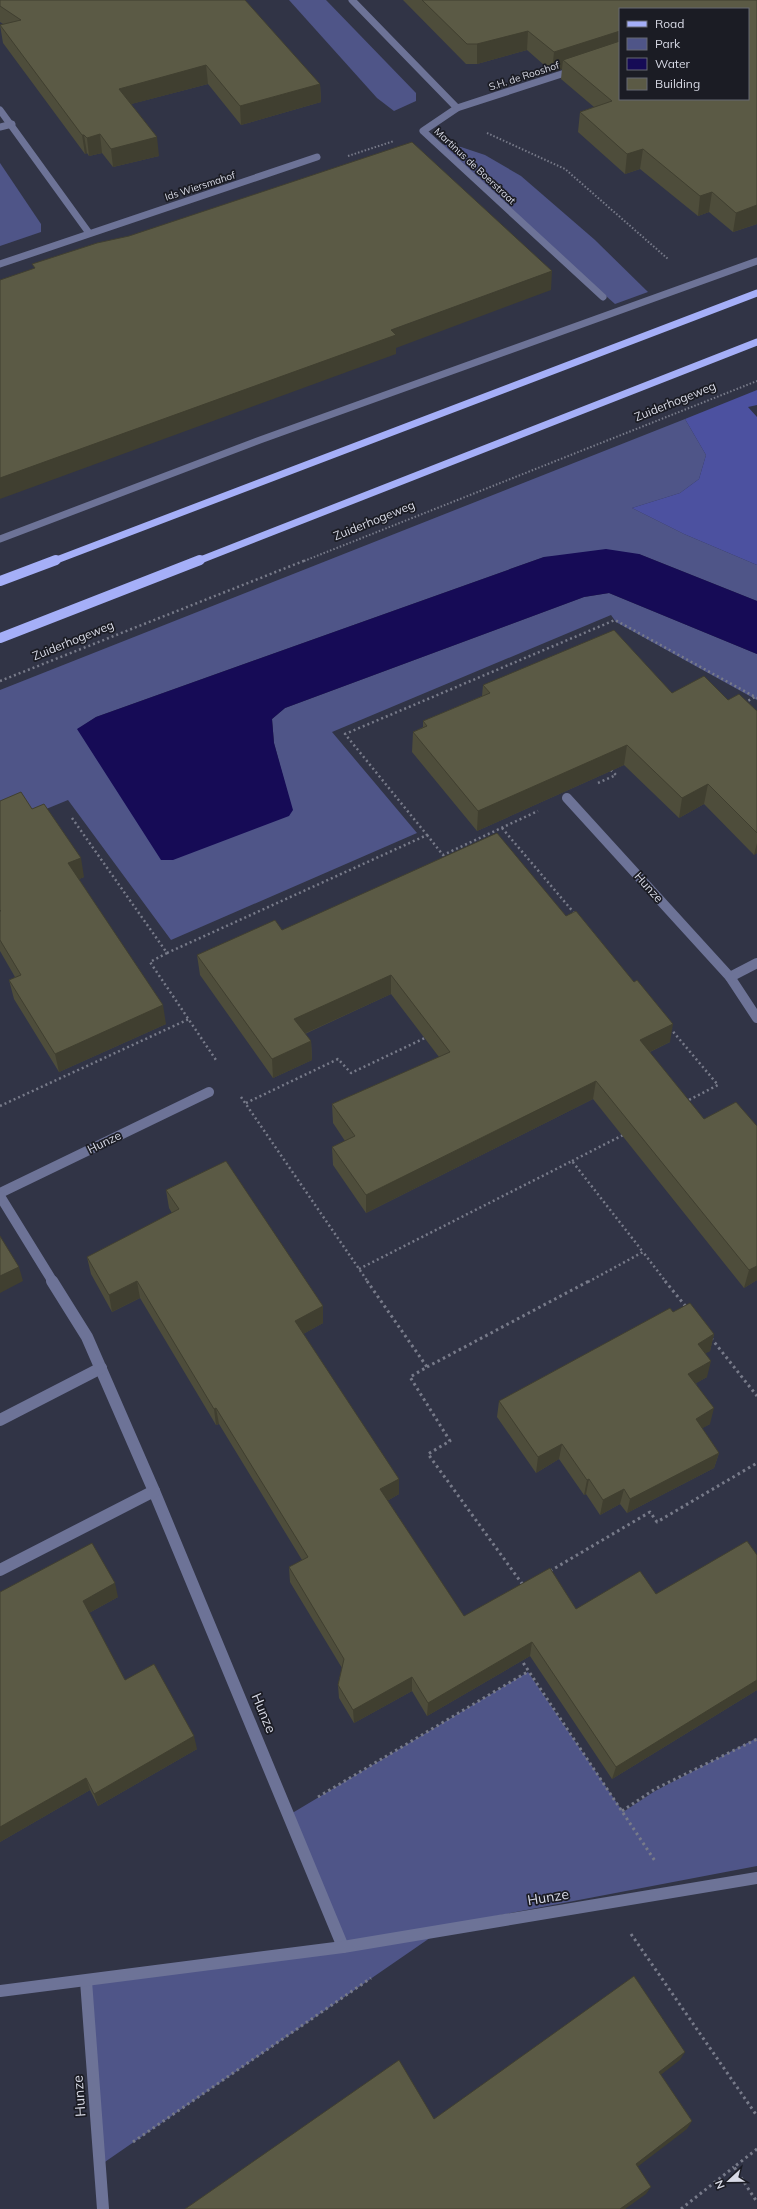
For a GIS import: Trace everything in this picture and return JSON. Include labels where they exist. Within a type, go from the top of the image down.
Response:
[{"type":"main road","points":[[0,581],[757,293]]},
{"type":"main road","name":"Zuiderhogeweg","points":[[0,638],[757,342]]},
{"type":"street","points":[[352,0],[457,108]]},
{"type":"street","name":"S.H. de Rooshof","points":[[457,108],[583,67]]},
{"type":"street","name":"Martinus de Boerstraat","points":[[457,108],[423,131],[603,296]]},
{"type":"street","points":[[0,110],[12,124],[89,233]]},
{"type":"street","points":[[0,127],[12,124]]},
{"type":"street","name":"Ids Wiersmahof","points":[[0,264],[317,157]]},
{"type":"street","points":[[0,539],[260,440],[757,261]]},
{"type":"street","name":"Hunze","points":[[567,798],[730,977],[757,1018]]},
{"type":"street","points":[[730,977],[757,963]]},
{"type":"street","name":"Hunze","points":[[0,1193],[209,1092]]},
{"type":"street","name":"Hunze","points":[[0,1196],[87,1337],[154,1491],[343,1947]]},
{"type":"street","points":[[0,1420],[101,1368]]},
{"type":"street","points":[[0,1570],[154,1491]]},
{"type":"street","name":"Hunze","points":[[0,1991],[343,1947],[610,1904],[757,1878]]},
{"type":"street","name":"Hunze","points":[[86,1981],[103,2209]]},
{"type":"path","points":[[317,157],[347,156],[423,131]]},
{"type":"path","points":[[511,144],[565,169],[670,261]]},
{"type":"path","name":"Zuiderhogeweg","points":[[0,681],[757,381]]},
{"type":"path","points":[[218,1063],[150,962],[427,835],[345,734],[615,620],[757,698]]},
{"type":"path","points":[[72,818],[167,953]]},
{"type":"path","points":[[502,828],[576,916]]},
{"type":"path","points":[[0,1106],[189,1019]]},
{"type":"path","points":[[667,1024],[718,1085],[683,1103]]},
{"type":"path","points":[[246,1103],[338,1058],[351,1073],[429,1036]]},
{"type":"path","points":[[238,1093],[427,1368]]},
{"type":"path","points":[[359,1269],[628,1132]]},
{"type":"path","points":[[572,1161],[688,1308]]},
{"type":"path","points":[[524,1587],[428,1454],[450,1441],[410,1377],[643,1252]]},
{"type":"path","points":[[708,1333],[757,1396]]},
{"type":"path","points":[[544,1575],[650,1512],[657,1522],[757,1463]]},
{"type":"path","points":[[518,1590],[531,1583]]},
{"type":"path","points":[[516,1652],[675,1892]]},
{"type":"path","points":[[289,1815],[529,1671]]},
{"type":"path","points":[[622,1811],[655,1789],[757,1739]]},
{"type":"path","points":[[610,1904],[757,2116]]},
{"type":"path","points":[[100,2165],[374,1976]]},
{"type":"path","points":[[681,2209],[757,2149]]},
{"type":"path","points":[[734,2167],[757,2202]]},
{"type":"green space","points":[[289,0],[326,0],[416,93],[416,101],[394,111],[377,98]]},
{"type":"green space","points":[[442,144],[461,147],[485,155],[521,176],[595,240],[648,292],[615,304],[500,202]]},
{"type":"green space","points":[[0,163],[41,224],[41,232],[0,246]]},
{"type":"green space","points":[[685,419],[706,455],[699,479],[680,493],[632,508],[684,534],[757,565],[757,601],[639,554],[544,557],[96,717],[78,729],[292,810],[274,743],[272,719],[285,708],[584,597],[609,593],[757,654],[757,700],[616,622],[611,615],[332,732],[417,833],[171,940],[68,800],[0,828],[0,690]]},
{"type":"green space","points":[[528,1672],[623,1812],[655,1791],[757,1738],[757,1866],[354,1943],[440,1931],[99,2166],[86,1981],[342,1945],[289,1815]]},
{"type":"shaded area","points":[[757,390],[757,405],[748,407],[757,417],[757,565],[684,534],[632,508],[680,493],[699,479],[706,455],[685,419]]},
{"type":"water","points":[[606,549],[639,554],[757,601],[757,654],[609,593],[584,597],[285,708],[272,719],[274,743],[293,810],[289,816],[173,860],[161,860],[77,729],[96,717],[544,557]]},
{"type":"building","points":[[0,0],[245,0],[320,84],[240,106],[206,65],[119,89],[157,137],[111,149],[100,134],[87,138],[82,135],[0,25],[21,20],[0,6]]},
{"type":"building","points":[[422,0],[757,0],[757,205],[736,213],[712,192],[700,196],[643,149],[627,154],[580,112],[612,101],[563,60],[619,41],[619,100],[749,100],[749,8],[619,8],[619,31],[554,52],[528,31],[477,44],[467,44]]},
{"type":"building","points":[[412,142],[552,271],[391,330],[396,335],[0,478],[0,280],[35,268],[32,264],[97,243],[129,236]]},
{"type":"building","points":[[614,630],[672,693],[704,676],[728,700],[739,694],[757,711],[757,833],[708,784],[682,798],[627,745],[478,811],[413,732],[427,726],[423,721],[490,693],[483,685]]},
{"type":"building","points":[[21,792],[32,809],[44,804],[81,858],[68,863],[163,1005],[55,1054],[9,980],[21,975],[0,940],[0,801]]},
{"type":"building","points":[[497,833],[566,916],[576,911],[634,982],[637,980],[673,1024],[640,1040],[704,1119],[736,1102],[757,1126],[757,1266],[749,1270],[596,1081],[366,1195],[332,1147],[355,1136],[332,1104],[450,1052],[391,975],[294,1019],[311,1041],[272,1059],[197,955],[275,920],[282,930]]},
{"type":"building","points":[[226,1161],[323,1306],[295,1321],[399,1479],[380,1489],[464,1616],[550,1568],[576,1609],[640,1571],[656,1594],[747,1541],[757,1555],[757,1680],[616,1767],[532,1642],[428,1703],[412,1677],[353,1710],[338,1685],[344,1659],[289,1567],[308,1557],[216,1408],[214,1409],[137,1281],[109,1295],[87,1257],[179,1209],[166,1190]]},
{"type":"building","points":[[0,1236],[19,1267],[0,1276]]},
{"type":"building","points":[[690,1303],[714,1334],[698,1344],[711,1361],[688,1374],[714,1408],[696,1419],[719,1453],[630,1499],[624,1489],[603,1500],[562,1444],[538,1457],[499,1401],[670,1308],[673,1312]]},
{"type":"building","points":[[92,1543],[115,1583],[83,1601],[125,1680],[154,1664],[194,1736],[94,1794],[86,1778],[0,1827],[0,1592]]},
{"type":"building","points":[[634,1976],[685,2052],[659,2072],[692,2121],[636,2164],[651,2187],[620,2209],[185,2209],[399,2060],[434,2119]]}]
